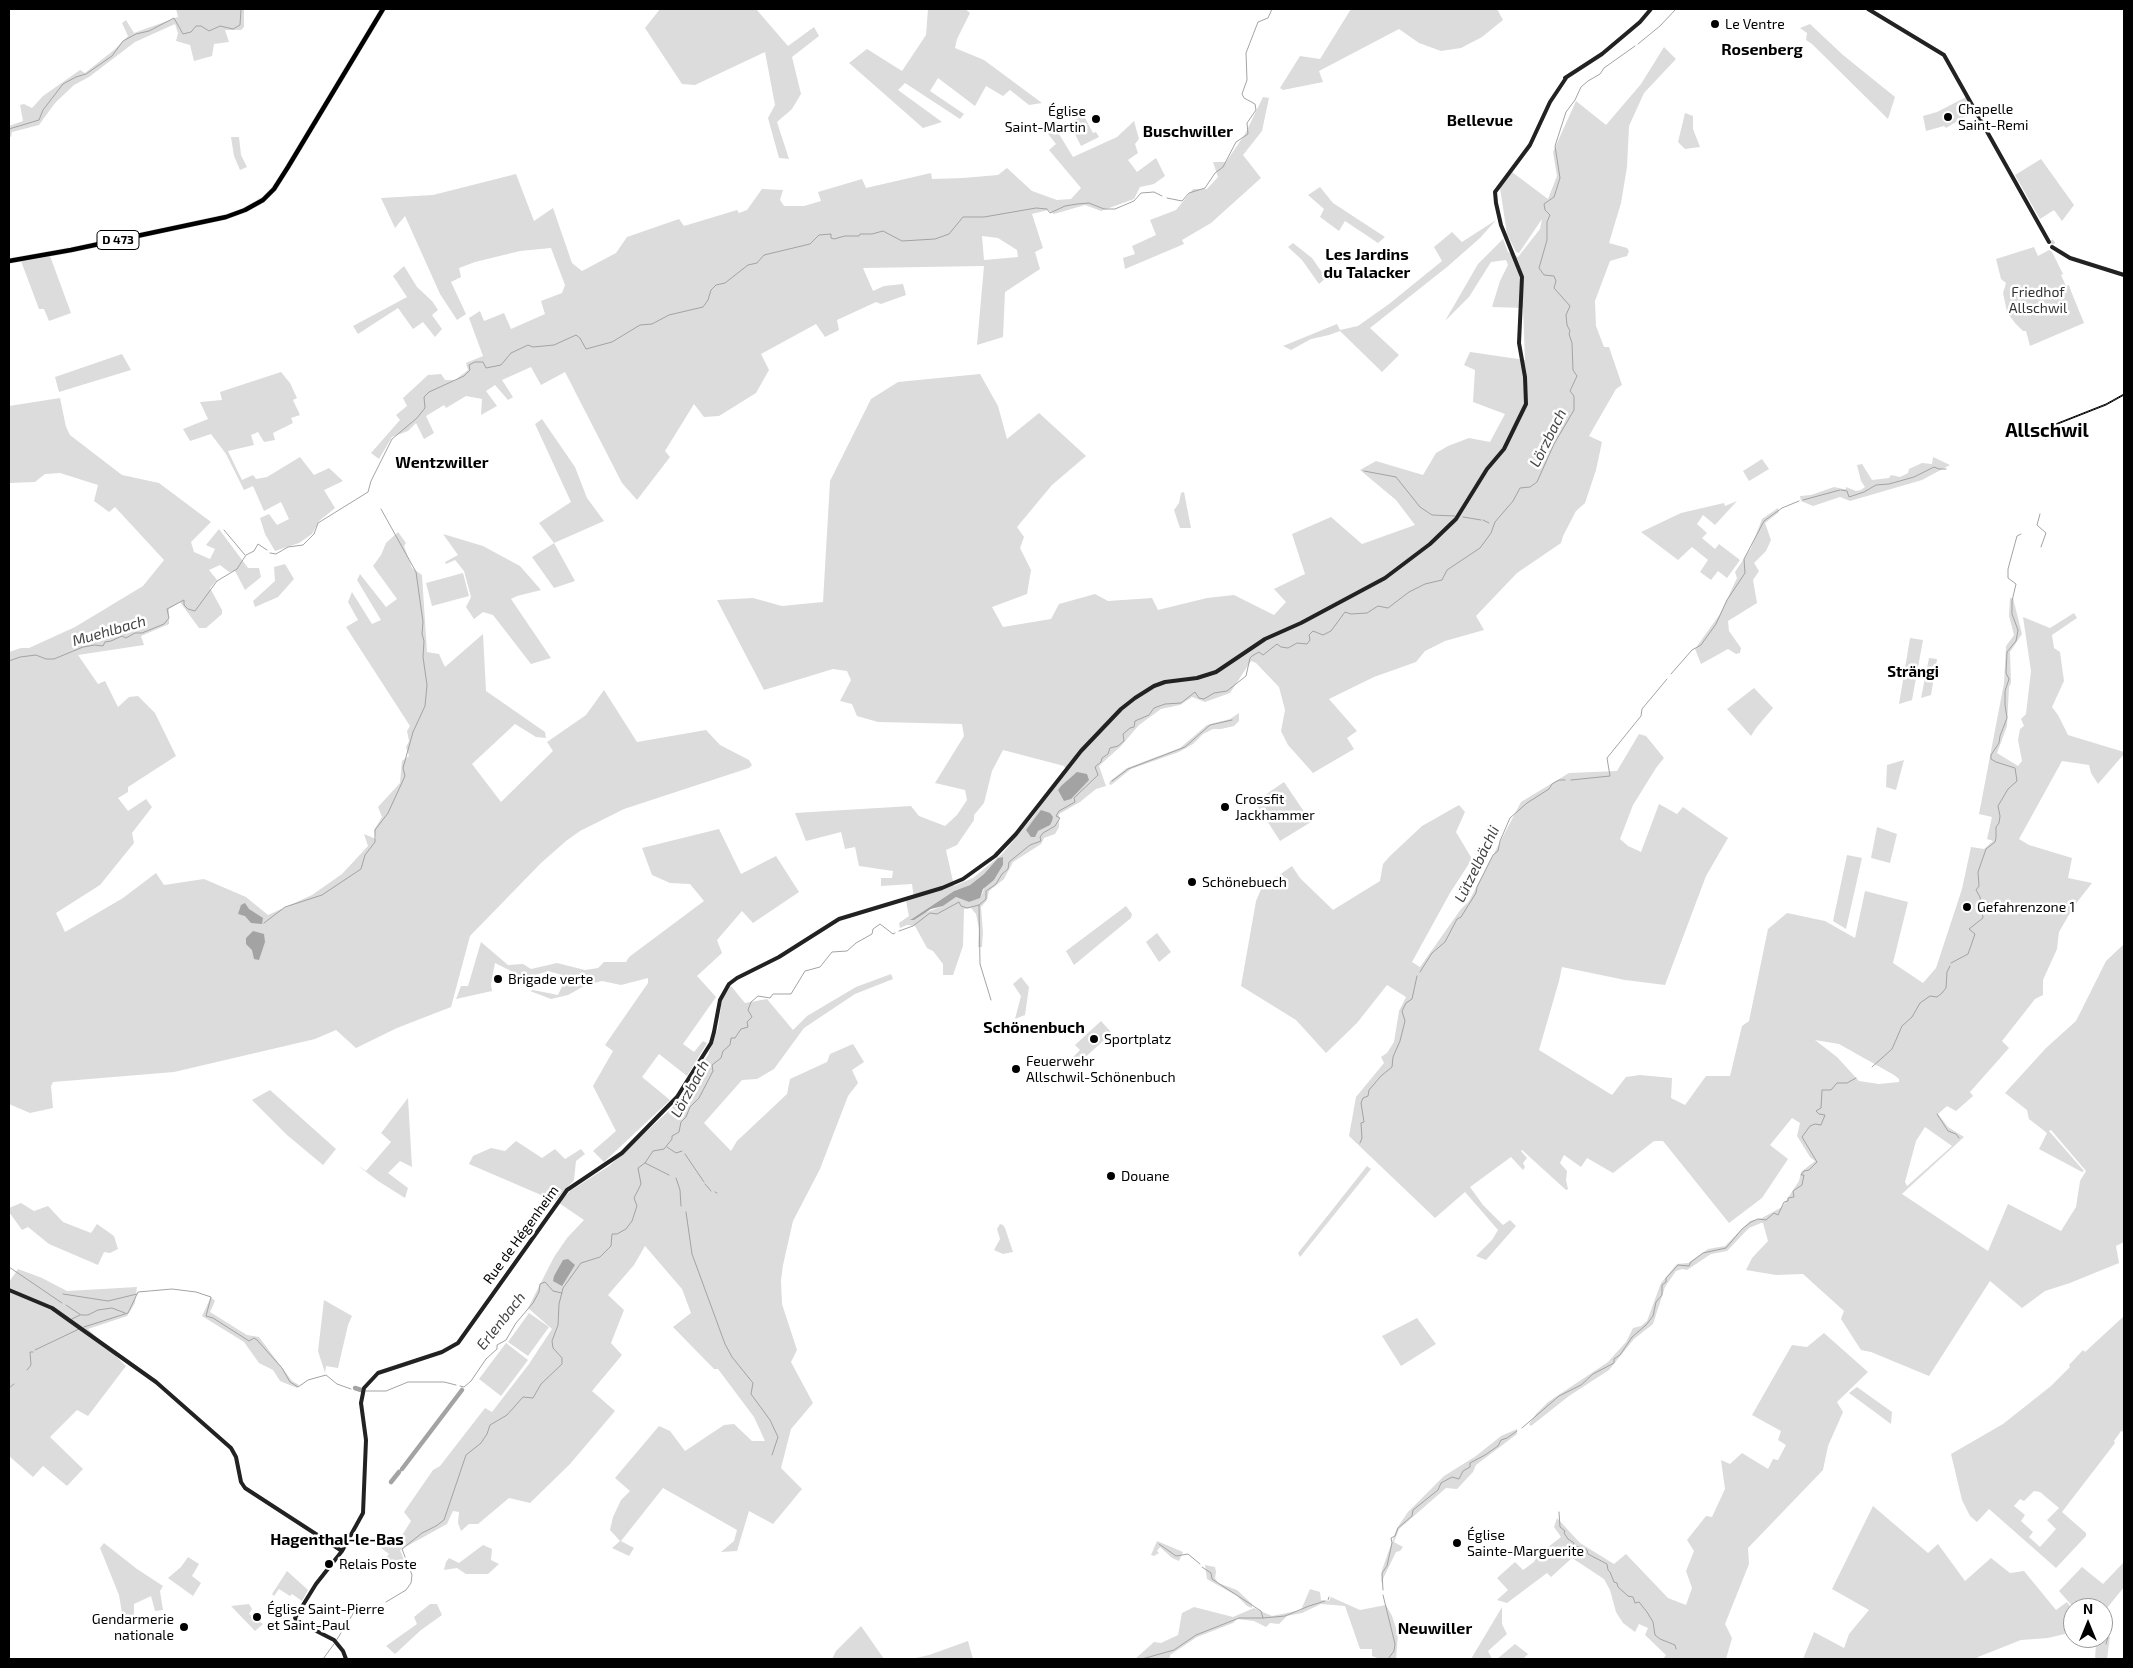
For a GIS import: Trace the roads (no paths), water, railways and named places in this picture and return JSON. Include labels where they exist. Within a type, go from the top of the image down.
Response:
[{"type":"main road","name":"D 473","points":[[9,261],[191,225],[240,212],[263,200],[282,176],[383,9]]},
{"type":"main road","name":"Rue de Hégenheim","points":[[342,1551],[364,1511],[366,1437],[360,1403],[364,1388],[378,1373],[442,1352],[458,1343],[567,1190],[622,1153],[677,1097],[711,1043],[720,1000],[729,984],[780,956],[840,919],[942,888],[963,879],[995,856],[1016,834],[1081,751],[1121,709],[1135,698],[1154,686],[1165,682],[1197,678],[1216,672],[1266,639],[1328,609],[1385,578],[1446,531],[1463,509],[1487,469],[1504,449],[1526,404],[1525,377],[1519,343],[1522,277],[1501,225],[1495,192],[1530,144],[1550,102],[1566,78],[1602,54],[1640,22],[1651,9]]},
{"type":"main road","points":[[1868,9],[1944,56],[2050,241]]},
{"type":"main road","points":[[2054,246],[2062,254],[2124,275]]},
{"type":"main road","points":[[9,1290],[52,1308],[156,1382],[231,1448],[236,1457],[241,1482],[245,1488],[342,1551],[316,1584],[295,1617],[297,1621],[334,1640],[346,1659]]},
{"type":"waterway","points":[[9,129],[39,120],[43,110],[63,84],[86,74],[112,56],[123,41],[136,34],[149,31],[174,18],[183,34],[191,32],[196,26],[201,26],[209,31],[220,26],[233,29],[240,25],[241,9]]},
{"type":"waterway","name":"Muehlbach","points":[[1167,198],[1182,201],[1189,193],[1205,188],[1215,173],[1223,167],[1236,142],[1248,134],[1247,123],[1256,110],[1255,104],[1244,98],[1242,94],[1247,80],[1246,53],[1258,22],[1268,18],[1272,9]]},
{"type":"waterway","points":[[1638,44],[1660,26],[1676,9]]},
{"type":"waterway","name":"Lörzbach","points":[[899,931],[913,926],[930,913],[937,914],[959,902],[961,906],[967,908],[979,905],[986,899],[986,891],[996,884],[1002,874],[1008,869],[1009,862],[1030,845],[1041,841],[1040,837],[1043,833],[1055,826],[1060,818],[1056,816],[1059,811],[1075,802],[1074,798],[1098,775],[1095,767],[1108,754],[1110,748],[1118,746],[1124,741],[1123,734],[1134,727],[1135,721],[1149,715],[1154,708],[1165,704],[1181,703],[1195,692],[1199,698],[1204,699],[1214,693],[1227,691],[1246,676],[1252,656],[1259,652],[1263,655],[1277,644],[1288,648],[1297,643],[1307,644],[1310,640],[1309,635],[1313,631],[1323,635],[1331,631],[1345,612],[1351,614],[1367,613],[1378,606],[1388,608],[1409,592],[1425,584],[1442,580],[1447,570],[1480,548],[1491,533],[1495,522],[1513,501],[1520,488],[1530,487],[1537,482],[1554,444],[1574,410],[1574,396],[1570,391],[1577,376],[1573,370],[1572,343],[1567,325],[1566,315],[1570,306],[1554,288],[1556,281],[1554,276],[1544,275],[1539,268],[1547,240],[1547,222],[1550,215],[1545,210],[1544,204],[1554,197],[1560,178],[1555,146],[1566,112],[1575,100],[1581,87],[1635,46]]},
{"type":"waterway","points":[[270,553],[276,554],[288,547],[303,545],[314,534],[318,523],[368,492],[371,481],[392,439],[417,418],[425,408],[424,397],[429,392],[464,376],[470,370],[469,365],[475,362],[483,362],[486,368],[501,365],[511,353],[528,345],[533,347],[554,345],[576,335],[580,338],[586,349],[612,342],[640,325],[652,324],[669,315],[703,307],[708,300],[711,290],[716,285],[725,283],[748,265],[757,263],[764,255],[810,244],[819,235],[831,234],[831,238],[834,239],[883,231],[902,241],[935,239],[949,234],[963,217],[984,217],[1036,208],[1047,209],[1050,213],[1065,206],[1089,203],[1104,209],[1115,209],[1134,201],[1141,193],[1154,192],[1162,196]]},
{"type":"waterway","name":"Lützelbächli","points":[[1841,490],[1847,491],[1849,497],[1864,492],[1876,485],[1889,484],[1914,477],[1934,467],[1946,469]]},
{"type":"waterway","points":[[1364,471],[1396,477],[1420,507],[1432,515],[1455,516]]},
{"type":"waterway","name":"Lützelbächli","points":[[1803,500],[1840,490]]},
{"type":"waterway","name":"Lützelbächli","points":[[1671,674],[1692,650],[1701,645],[1716,624],[1727,600],[1745,573],[1744,559],[1764,521],[1782,508],[1799,501]]},
{"type":"waterway","points":[[264,923],[285,907],[322,895],[361,869],[365,855],[375,842],[375,830],[388,813],[405,776],[403,768],[413,732],[425,706],[427,685],[423,657],[423,622],[416,572],[381,509]]},
{"type":"waterway","points":[[2040,514],[2037,525],[2046,533],[2041,547]]},
{"type":"waterway","points":[[1463,517],[1481,520]]},
{"type":"waterway","points":[[1483,520],[1489,523]]},
{"type":"waterway","points":[[224,530],[245,555]]},
{"type":"waterway","points":[[1951,963],[1968,954],[1975,934],[1969,929],[1983,918],[1980,897],[1976,890],[1979,886],[1978,872],[1986,849],[1995,842],[1996,827],[2000,816],[1998,806],[2008,789],[2017,781],[2015,768],[1996,762],[1991,759],[1991,755],[1999,743],[2007,718],[2005,705],[2005,691],[2009,679],[2006,673],[2007,652],[2016,641],[2018,630],[2012,614],[2012,601],[2016,584],[2008,578],[2008,569],[2017,536],[2021,534]]},
{"type":"waterway","name":"Muehlbach","points":[[9,661],[20,657],[36,655],[46,659],[54,659],[83,647],[103,646],[105,642],[122,636],[126,638],[135,633],[142,633],[164,624],[169,618],[167,609],[184,600],[184,605],[188,609],[195,611],[217,581],[237,569],[246,555],[254,551],[258,544],[267,550]]},
{"type":"waterway","name":"Lützelbächli","points":[[1571,780],[1610,776],[1607,758],[1641,716],[1642,709],[1667,679]]},
{"type":"waterway","points":[[1112,781],[1128,769],[1185,747],[1210,725],[1232,720]]},
{"type":"waterway","name":"Lützelbächli","points":[[1420,972],[1432,953],[1445,942],[1457,919],[1461,917],[1476,893],[1477,887],[1493,855],[1498,851],[1500,841],[1510,818],[1527,803],[1549,789],[1552,784],[1559,780],[1565,780]]},
{"type":"waterway","points":[[979,905],[980,964],[991,1000]]},
{"type":"waterway","name":"Lörzbach","points":[[386,1602],[406,1590],[411,1583],[412,1575],[402,1549],[422,1533],[444,1520],[466,1455],[481,1443],[490,1425],[507,1415],[523,1397],[533,1398],[541,1384],[562,1364],[562,1358],[553,1348],[552,1341],[558,1325],[559,1304],[563,1288],[581,1263],[600,1257],[611,1246],[612,1234],[617,1234],[626,1229],[632,1221],[637,1206],[634,1198],[641,1184],[638,1168],[645,1163],[653,1151],[664,1149],[672,1139],[672,1136],[679,1132],[681,1122],[686,1117],[690,1107],[699,1098],[713,1071],[712,1065],[721,1058],[723,1051],[730,1045],[731,1038],[735,1038],[741,1029],[748,1027],[747,1022],[752,1017],[748,1010],[751,1002],[758,996],[770,998],[773,994],[791,994],[805,971],[820,967],[832,952],[847,951],[856,943],[872,934],[873,929],[880,924],[893,934],[895,933]]},
{"type":"waterway","points":[[1872,1067],[1892,1049],[1902,1026],[1912,1017],[1920,1003],[1930,996],[1937,997],[1946,988],[1947,972],[1950,966]]},
{"type":"waterway","name":"Lützelbächli","points":[[1360,1143],[1362,1138],[1361,1123],[1364,1122],[1361,1103],[1381,1076],[1392,1067],[1393,1057],[1400,1041],[1405,1021],[1402,1011],[1406,1003],[1412,999],[1417,976]]},
{"type":"waterway","points":[[1522,1428],[1559,1396],[1581,1385],[1593,1374],[1614,1363],[1614,1359],[1620,1355],[1632,1337],[1653,1316],[1656,1302],[1662,1295],[1662,1285],[1678,1265],[1689,1266],[1691,1262],[1703,1253],[1726,1248],[1742,1229],[1751,1222],[1758,1219],[1766,1220],[1774,1213],[1778,1215],[1784,1202],[1788,1201],[1788,1198],[1794,1197],[1793,1191],[1802,1185],[1804,1175],[1801,1175],[1817,1162],[1802,1137],[1810,1126],[1815,1124],[1821,1125],[1825,1115],[1819,1114],[1816,1111],[1821,1108],[1822,1090],[1831,1090],[1837,1083],[1847,1083],[1856,1078]]},
{"type":"waterway","points":[[1937,1114],[1948,1131],[1956,1134],[1959,1138]]},
{"type":"waterway","points":[[667,1147],[676,1153],[682,1151]]},
{"type":"waterway","points":[[685,1154],[704,1182]]},
{"type":"waterway","points":[[645,1163],[669,1175]]},
{"type":"waterway","points":[[676,1178],[680,1190],[681,1206]]},
{"type":"waterway","points":[[705,1184],[711,1191]]},
{"type":"waterway","points":[[686,1212],[692,1254],[725,1344],[732,1357],[753,1383],[751,1394],[770,1420],[778,1437],[772,1455]]},
{"type":"waterway","points":[[9,1267],[62,1303]]},
{"type":"waterway","name":"Erlenbach","points":[[460,1386],[464,1387],[471,1381],[486,1359],[497,1349],[497,1345],[506,1340],[516,1323],[533,1303],[539,1292],[540,1284],[545,1282],[553,1291],[562,1293]]},
{"type":"waterway","name":"Erlenbach","points":[[84,1327],[128,1313],[138,1292],[172,1289],[196,1292],[211,1297],[206,1316],[213,1318],[249,1341],[254,1338],[257,1340],[282,1368],[290,1382],[298,1387],[308,1380],[326,1375],[337,1384],[351,1389]]},
{"type":"waterway","points":[[63,1294],[108,1301],[137,1294]]},
{"type":"waterway","points":[[66,1305],[81,1315],[88,1315],[98,1310],[112,1308],[125,1313]]},
{"type":"waterway","points":[[72,1319],[80,1315]]},
{"type":"waterway","points":[[35,1350],[79,1329]]},
{"type":"waterway","points":[[27,1370],[31,1365],[30,1352],[33,1352]]},
{"type":"waterway","name":"Erlenbach","points":[[366,1391],[386,1391],[408,1382],[444,1382],[456,1385]]},
{"type":"waterway","points":[[9,1388],[14,1384]]},
{"type":"waterway","name":"Erlenbach","points":[[355,1388],[361,1390]]},
{"type":"waterway","points":[[402,1469],[462,1390]]},
{"type":"waterway","points":[[1383,1590],[1382,1573],[1387,1566],[1392,1543],[1391,1538],[1395,1536],[1398,1528],[1412,1516],[1413,1510],[1438,1490],[1441,1483],[1452,1477],[1459,1479],[1463,1471],[1470,1467],[1470,1463],[1485,1455],[1498,1446],[1501,1440],[1517,1431]]},
{"type":"waterway","points":[[391,1482],[399,1472]]},
{"type":"waterway","points":[[1559,1512],[1560,1527],[1565,1531],[1564,1533],[1568,1539],[1574,1543],[1573,1546],[1582,1547],[1587,1550],[1588,1554],[1607,1564],[1608,1570],[1618,1587],[1628,1596],[1633,1597],[1635,1603],[1639,1602],[1647,1612],[1653,1622],[1655,1635],[1675,1645],[1676,1649]]},
{"type":"waterway","points":[[1159,1544],[1176,1556],[1188,1554],[1200,1564]]},
{"type":"waterway","points":[[1202,1567],[1211,1573],[1212,1579],[1261,1611],[1263,1618],[1285,1616],[1325,1601]]},
{"type":"waterway","points":[[1383,1595],[1395,1644],[1394,1651],[1388,1659]]},
{"type":"waterway","points":[[336,1641],[359,1604]]},
{"type":"waterway","points":[[1142,1659],[1174,1650],[1196,1635],[1239,1618],[1263,1618]]},
{"type":"waterway","points":[[323,1659],[334,1644]]},
{"type":"tunnel","points":[[2051,241],[2055,245]]},
{"type":"tram line","points":[[2124,394],[2106,404],[2053,425],[2042,431],[2040,437],[2046,439],[2055,425],[2106,405],[2124,395]]},
{"type":"place","name":"Le Ventre","points":[[1715,24]]},
{"type":"place","name":"Chapelle Saint-Remi","points":[[1948,117]]},
{"type":"place","name":"Église Saint-Martin","points":[[1096,119]]},
{"type":"place","name":"Crossfit Jackhammer","points":[[1225,807]]},
{"type":"place","name":"Schönebuech","points":[[1192,882]]},
{"type":"place","name":"Gefahrenzone 1","points":[[1967,907]]},
{"type":"place","name":"Brigade verte","points":[[498,979]]},
{"type":"place","name":"Sportplatz","points":[[1094,1039]]},
{"type":"place","name":"Feuerwehr Allschwil-Schönenbuch","points":[[1016,1069]]},
{"type":"place","name":"Douane","points":[[1111,1176]]},
{"type":"place","name":"Église Sainte-Marguerite","points":[[1457,1543]]},
{"type":"place","name":"Relais Poste","points":[[329,1564]]},
{"type":"place","name":"Église Saint-Pierre et Saint-Paul","points":[[257,1617]]},
{"type":"place","name":"Gendarmerie nationale","points":[[184,1627]]},
{"type":"district","name":"Rosenberg","points":[[1762,50]]},
{"type":"district","name":"Bellevue","points":[[1480,121]]},
{"type":"district","name":"Buschwiller","points":[[1188,132]]},
{"type":"district","name":"Les Jardins du Talacker","points":[[1367,264]]},
{"type":"district","name":"Allschwil","points":[[2047,431]]},
{"type":"district","name":"Wentzwiller","points":[[442,463]]},
{"type":"district","name":"Strängi","points":[[1913,672]]},
{"type":"district","name":"Schönenbuch","points":[[1034,1028]]},
{"type":"district","name":"Hagenthal-le-Bas","points":[[337,1540]]},
{"type":"district","name":"Neuwiller","points":[[1435,1629]]},
{"type":"park label","name":"Friedhof Allschwil","points":[[2038,300]]}]
